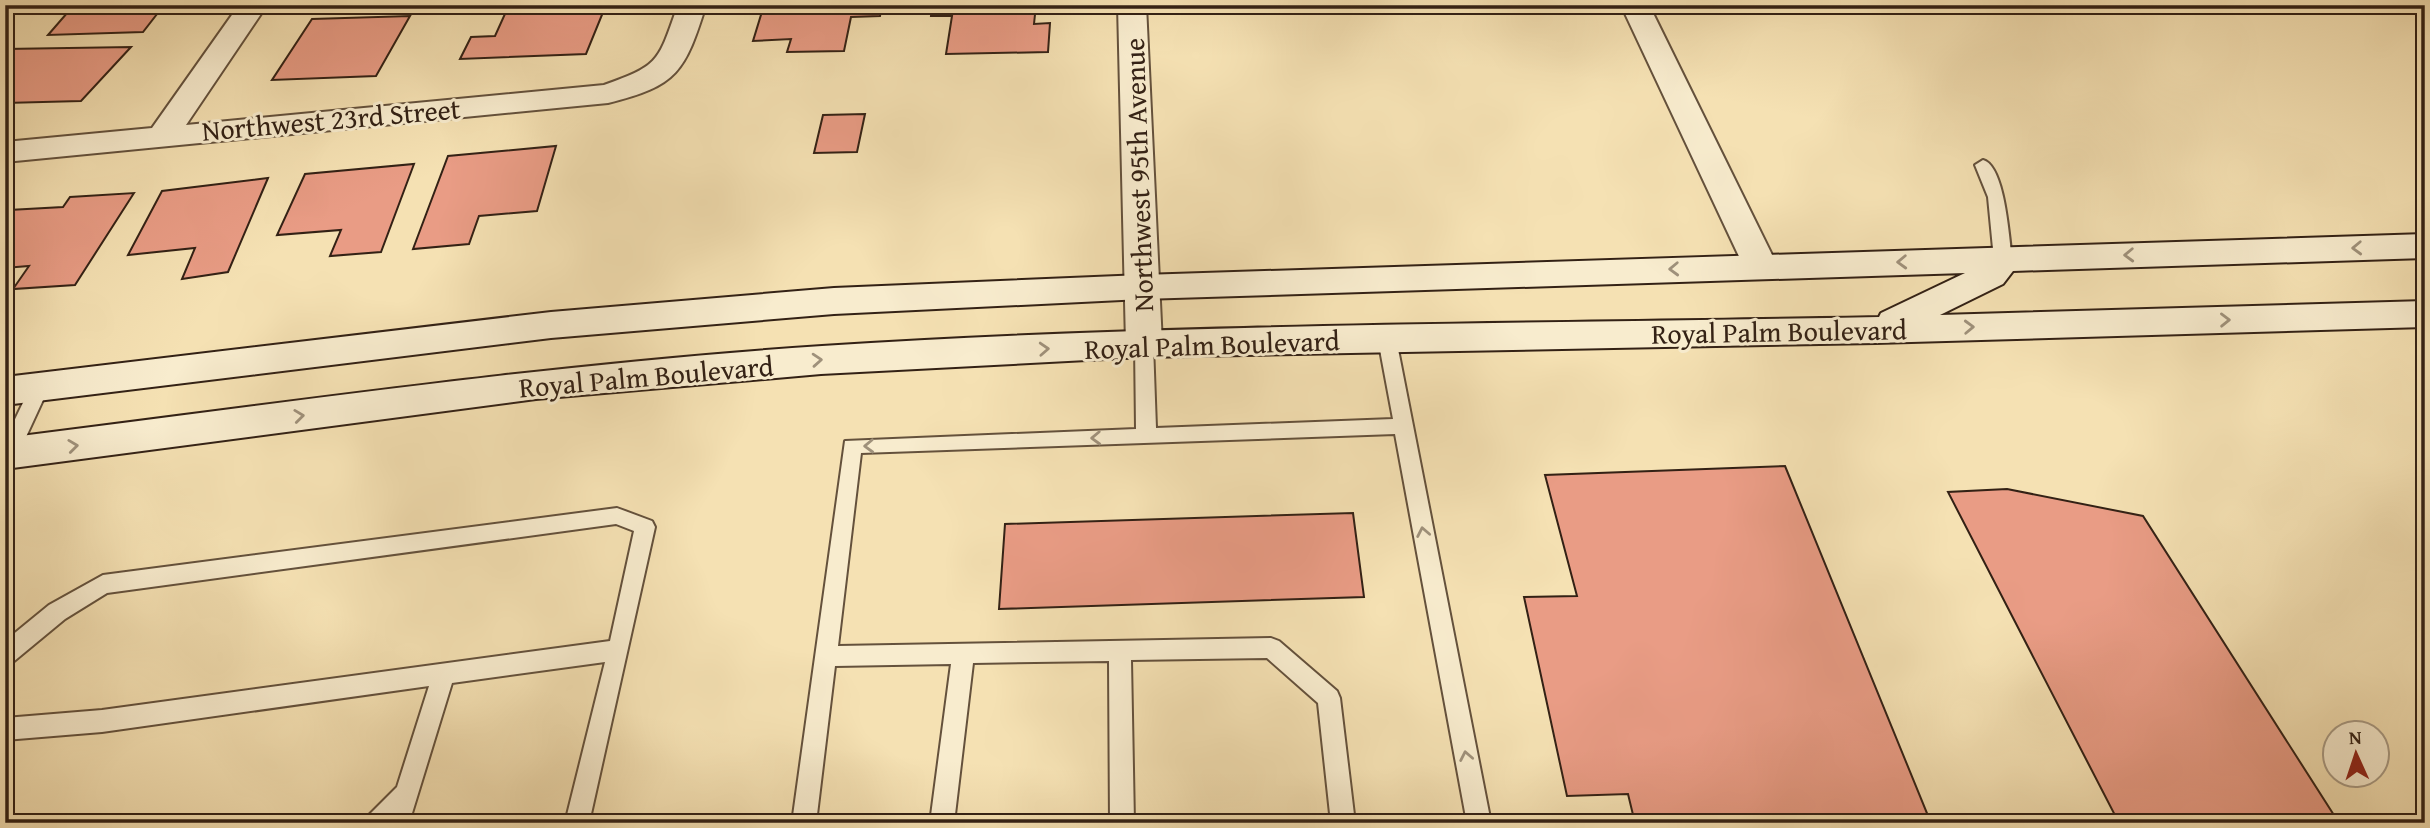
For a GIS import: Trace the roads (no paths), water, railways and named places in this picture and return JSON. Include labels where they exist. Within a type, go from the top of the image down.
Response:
[{"type":"main road","points":[[164,134],[253,5]]},
{"type":"main road","name":"Northwest 23rd Street","points":[[5,152],[164,134],[608,94],[655,77],[676,53],[692,5]]},
{"type":"main road","name":"Northwest 95th Avenue","points":[[1132,5],[1144,344]]},
{"type":"main road","points":[[1635,5],[1761,267]]},
{"type":"main road","name":"Royal Palm Boulevard","points":[[5,391],[551,325],[834,301],[1142,287],[2425,246]]},
{"type":"main road","points":[[1876,330],[1991,275],[2003,259]]},
{"type":"main road","name":"Royal Palm Boulevard","points":[[7,456],[536,386],[821,360],[1144,344],[1876,330],[2425,314]]},
{"type":"lane","points":[[1983,165],[1996,197],[2003,259]]},
{"type":"lane","points":[[1387,339],[1479,823]]},
{"type":"lane","points":[[1144,344],[1146,436]]},
{"type":"lane","points":[[7,456],[40,387]]},
{"type":"lane","points":[[804,823],[852,446],[1403,426]]},
{"type":"lane","points":[[5,655],[57,611],[103,584],[617,516],[645,527],[619,650],[577,823]]},
{"type":"lane","points":[[825,656],[1271,649],[1329,698],[1343,823]]},
{"type":"lane","points":[[5,729],[102,721],[619,650]]},
{"type":"lane","points":[[1120,652],[1122,823]]},
{"type":"lane","points":[[943,823],[963,655]]},
{"type":"lane","points":[[397,823],[444,674]]},
{"type":"lane","points":[[379,823],[407,790]]}]
